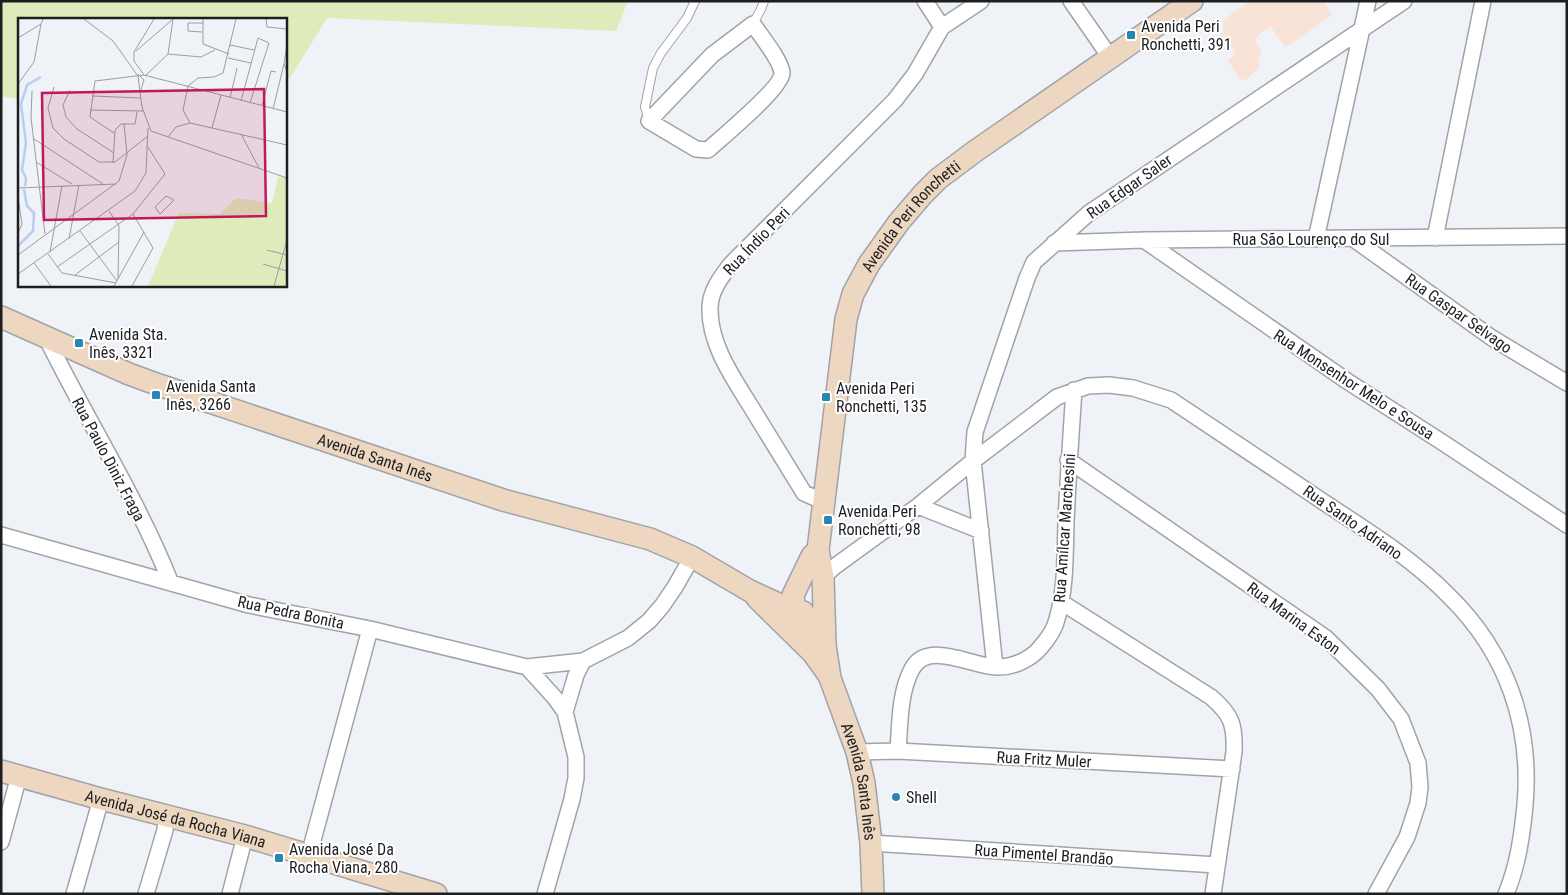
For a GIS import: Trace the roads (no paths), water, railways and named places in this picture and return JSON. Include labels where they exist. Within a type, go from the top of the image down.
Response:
[{"type":"main road","name":"Avenida Peri Ronchetti","points":[[818,550],[846,319],[853,294],[870,264],[899,222],[938,179],[1192,1]]},
{"type":"main road","name":"Avenida Santa Inês","points":[[1,317],[129,374],[200,399],[495,497],[643,537],[692,557],[750,591],[776,603],[792,614],[819,649],[857,752],[864,784],[871,843],[872,891]]},
{"type":"main road","points":[[818,550],[823,577],[819,649]]},
{"type":"main road","points":[[792,614],[794,595],[812,556],[818,550]]},
{"type":"main road","points":[[792,614],[823,577]]},
{"type":"main road","name":"Avenida Santa Inês","points":[[792,614],[819,649]]},
{"type":"main road","name":"Avenida José da Rocha Viana","points":[[10,774],[245,836],[436,894]]},
{"type":"street","points":[[925,1],[942,27],[981,1]]},
{"type":"street","points":[[1071,1],[1110,57]]},
{"type":"street","points":[[1316,239],[1368,1]]},
{"type":"street","name":"Rua Edgar Saler","points":[[995,668],[973,461],[975,432],[1026,278],[1034,262],[1089,213],[1404,1]]},
{"type":"street","points":[[1435,238],[1483,1]]},
{"type":"street","points":[[752,24],[779,64],[782,73],[777,86],[708,150],[696,150],[648,120],[712,55],[752,24]]},
{"type":"street","name":"Rua Índio Peri","points":[[824,502],[804,493],[728,369],[717,346],[710,321],[712,295],[718,280],[731,264],[895,100],[915,74],[942,27]]},
{"type":"street","name":"Rua São Lourenço do Sul","points":[[1054,243],[1144,240],[1355,240],[1567,236]]},
{"type":"street","name":"Rua Monsenhor Melo e Sousa","points":[[1144,240],[1347,381],[1454,449],[1567,525]]},
{"type":"street","name":"Rua Gaspar Selvago","points":[[1355,240],[1492,338],[1567,383]]},
{"type":"street","name":"Rua Paulo Diniz Fraga","points":[[46,337],[69,384],[116,466],[158,550],[170,581]]},
{"type":"street","name":"Rua Santo Adriano","points":[[823,577],[918,506],[1032,414],[1057,397],[1088,386],[1109,385],[1133,388],[1172,400],[1383,541],[1419,569],[1450,596],[1490,648],[1515,700],[1526,761],[1527,784],[1521,847],[1506,894]]},
{"type":"street","name":"Rua Amílcar Marchesini","points":[[898,751],[904,692],[911,670],[916,663],[924,658],[939,656],[956,657],[995,668],[1014,664],[1027,659],[1039,650],[1057,621],[1061,602],[1068,460],[1074,390]]},
{"type":"street","name":"Rua Marina Eston","points":[[1068,460],[1326,638],[1378,689],[1401,719],[1418,763],[1420,787],[1418,803],[1407,837],[1376,894]]},
{"type":"street","points":[[918,506],[981,531]]},
{"type":"street","name":"Rua Pedra Bonita","points":[[1,535],[249,604],[370,629],[526,667],[583,661]]},
{"type":"street","points":[[565,712],[576,675],[583,661],[628,638],[649,621],[675,587],[692,557]]},
{"type":"street","points":[[1061,602],[1211,697],[1224,709],[1232,721],[1235,734],[1232,769],[1213,894]]},
{"type":"street","points":[[309,855],[370,629]]},
{"type":"street","points":[[526,667],[555,698],[565,712],[576,757],[576,778],[572,799],[544,894]]},
{"type":"street","name":"Rua Fritz Muler","points":[[857,752],[898,751],[1232,769]]},
{"type":"street","points":[[1,842],[10,774]]},
{"type":"street","points":[[74,894],[101,799]]},
{"type":"street","points":[[146,894],[165,830],[166,816]]},
{"type":"street","points":[[230,894],[245,836]]},
{"type":"street","name":"Rua Pimentel Brandão","points":[[871,843],[1217,865]]},
{"type":"lane","points":[[648,120],[645,107],[654,68],[661,53],[687,18],[694,1]]},
{"type":"lane","points":[[752,24],[764,1]]},
{"type":"place","name":"Avenida Peri Ronchetti, 391","points":[[1131,35]]},
{"type":"place","name":"Avenida Sta. Inês, 3321","points":[[79,343]]},
{"type":"place","name":"Avenida Santa Inês, 3266","points":[[156,395]]},
{"type":"place","name":"Avenida Peri Ronchetti, 135","points":[[826,397]]},
{"type":"place","name":"Avenida Peri Ronchetti, 98","points":[[828,520]]},
{"type":"place","name":"Shell","points":[[896,797]]},
{"type":"place","name":"Avenida José Da Rocha Viana, 280","points":[[279,858]]}]
